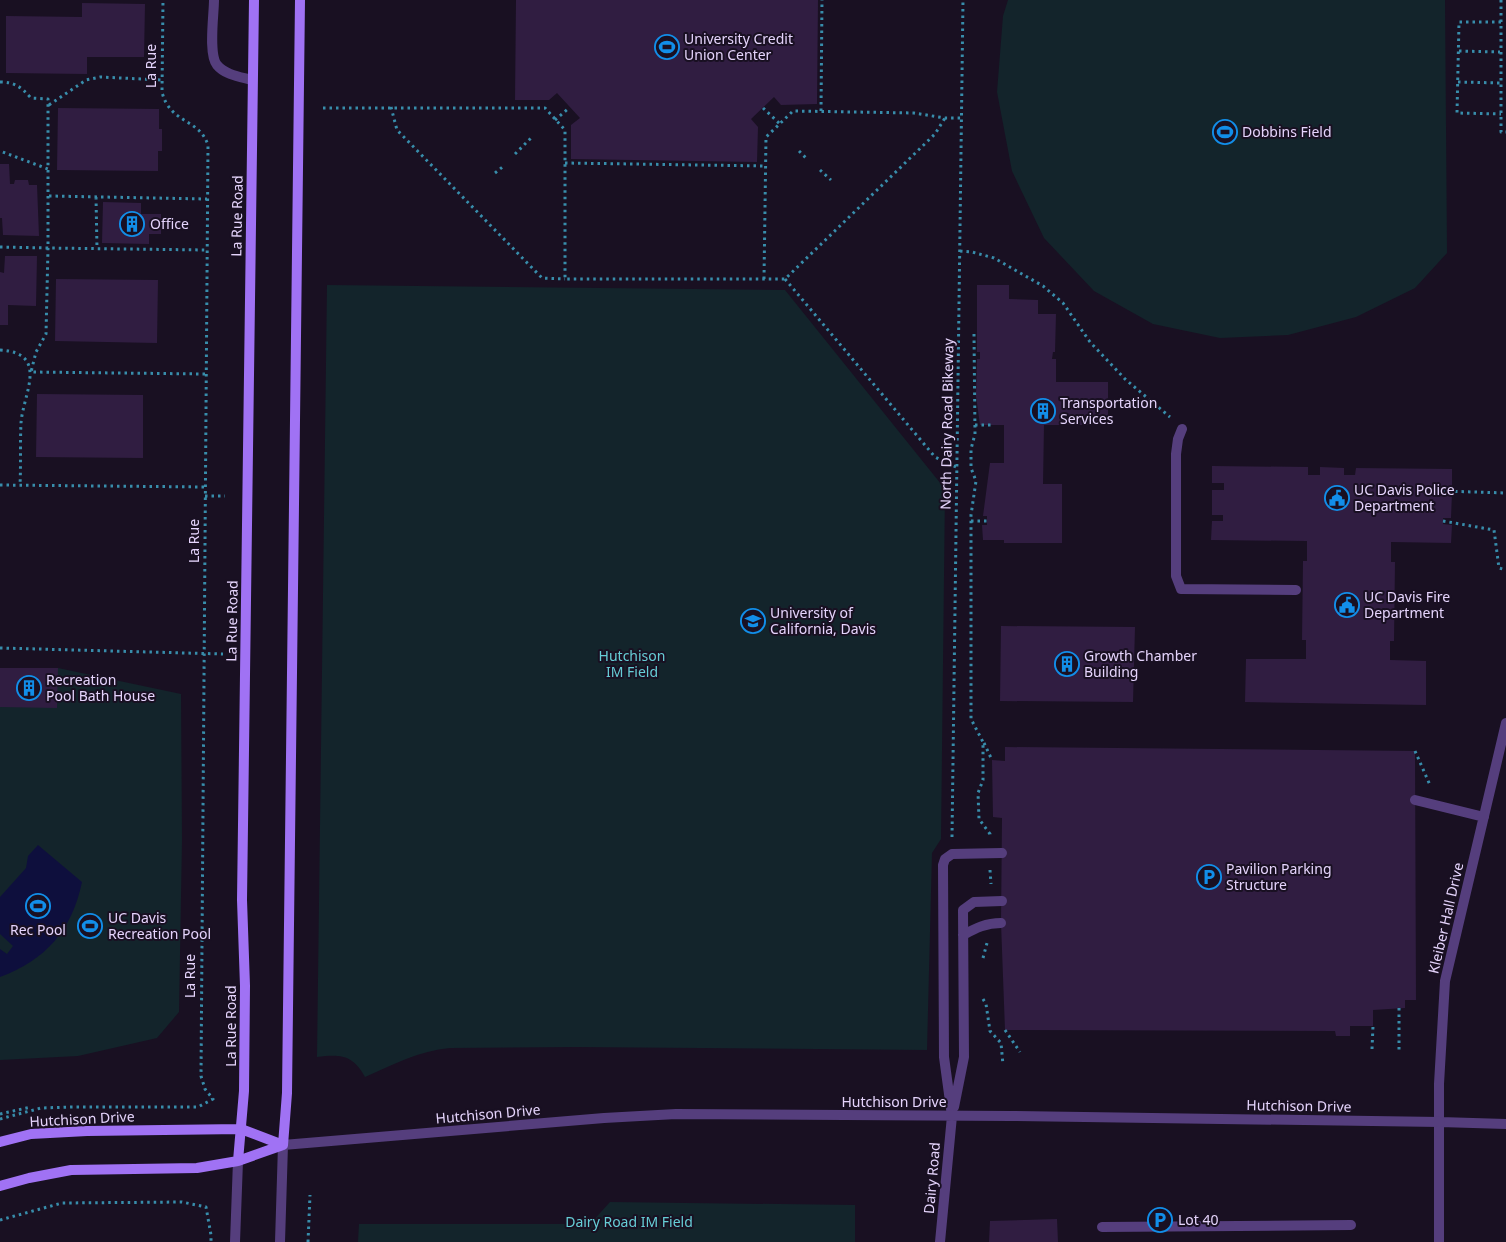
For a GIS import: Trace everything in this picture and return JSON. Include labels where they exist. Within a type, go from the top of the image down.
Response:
[{"type":"main road","name":"La Rue Road","points":[[238,1162],[244,1091],[245,986],[242,900],[254,0]]},
{"type":"main road","points":[[283,1145],[287,1092],[300,0]]},
{"type":"main road","name":"Hutchison Drive","points":[[0,1142],[31,1134],[87,1131],[241,1129],[283,1145]]},
{"type":"main road","name":"Hutchison Drive","points":[[0,1186],[28,1178],[71,1170],[197,1168],[238,1162],[283,1145]]},
{"type":"street","points":[[214,0],[213,58],[218,66],[232,75],[252,80]]},
{"type":"street","points":[[1182,429],[1178,439],[1176,454],[1176,576],[1181,589],[1296,590]]},
{"type":"street","name":"Kleiber Hall Drive","points":[[1439,1242],[1439,1066],[1446,981],[1506,723]]},
{"type":"street","points":[[1415,800],[1484,817]]},
{"type":"street","points":[[952,1116],[944,1057],[943,865],[945,859],[952,854],[1002,853]]},
{"type":"street","points":[[952,1116],[964,1057],[963,910],[974,902],[996,901]]},
{"type":"street","points":[[963,935],[979,926],[1001,923]]},
{"type":"street","name":"Hutchison Drive","points":[[283,1145],[604,1118],[667,1115],[952,1116],[1506,1124]]},
{"type":"street","name":"Dairy Road","points":[[940,1242],[952,1116]]},
{"type":"street","points":[[280,1242],[283,1145]]},
{"type":"street","name":"La Rue Road","points":[[235,1242],[238,1162]]},
{"type":"street","points":[[1102,1227],[1351,1225]]},
{"type":"path","name":"La Rue","points":[[0,1119],[41,1108],[72,1106],[198,1106],[213,1099],[205,1089],[201,1076],[208,145],[200,131],[171,112],[165,103],[162,92],[163,0]]},
{"type":"path","points":[[821,112],[822,0]]},
{"type":"path","name":"North Dairy Road Bikeway","points":[[952,843],[964,0]]},
{"type":"path","points":[[1501,0],[1501,132],[1506,132]]},
{"type":"path","points":[[1501,12],[1506,12]]},
{"type":"path","points":[[1501,22],[1459,22],[1458,51],[1458,113],[1501,114]]},
{"type":"path","points":[[1501,42],[1506,42]]},
{"type":"path","points":[[1458,51],[1501,52]]},
{"type":"path","points":[[1501,71],[1506,72]]},
{"type":"path","points":[[48,105],[86,80],[100,78],[162,80]]},
{"type":"path","points":[[0,82],[16,84],[31,98],[48,99],[49,196],[46,334],[36,352],[21,420],[20,485]]},
{"type":"path","points":[[1458,82],[1500,83]]},
{"type":"path","points":[[1501,102],[1506,102]]},
{"type":"path","points":[[390,107],[397,130],[535,272],[542,278],[565,279],[785,279],[935,134],[945,118]]},
{"type":"path","points":[[323,108],[545,108],[565,130],[565,279]]},
{"type":"path","points":[[555,120],[569,108]]},
{"type":"path","points":[[763,108],[780,124]]},
{"type":"path","points":[[764,279],[766,137],[793,111],[914,113],[945,118],[962,118]]},
{"type":"path","points":[[515,154],[532,137]]},
{"type":"path","points":[[799,151],[808,160]]},
{"type":"path","points":[[0,152],[48,169]]},
{"type":"path","points":[[565,163],[766,166]]},
{"type":"path","points":[[495,174],[505,165]]},
{"type":"path","points":[[820,170],[831,180]]},
{"type":"path","points":[[49,196],[207,199]]},
{"type":"path","points":[[96,197],[97,249]]},
{"type":"path","points":[[0,247],[206,250]]},
{"type":"path","points":[[960,251],[994,258],[1043,286],[1063,303],[1090,342],[1125,380],[1182,429]]},
{"type":"path","points":[[785,279],[935,457],[958,468]]},
{"type":"path","points":[[974,334],[974,434],[971,449],[972,468],[976,481],[971,521],[971,718],[992,760]]},
{"type":"path","points":[[0,350],[10,351],[24,359],[31,372]]},
{"type":"path","points":[[974,356],[980,356]]},
{"type":"path","points":[[31,372],[206,374]]},
{"type":"path","points":[[974,425],[994,425]]},
{"type":"path","points":[[0,484],[204,487]]},
{"type":"path","points":[[1442,491],[1506,493]]},
{"type":"path","points":[[205,496],[225,496]]},
{"type":"path","points":[[971,521],[987,521]]},
{"type":"path","points":[[1443,521],[1494,530],[1499,568],[1506,570]]},
{"type":"path","points":[[0,648],[223,654]]},
{"type":"path","points":[[983,742],[983,780],[978,793],[979,819],[990,834],[990,853],[996,901]]},
{"type":"path","points":[[1415,751],[1440,806]]},
{"type":"path","points":[[982,960],[986,952],[990,923]]},
{"type":"path","points":[[982,997],[986,1004],[990,1031],[1001,1043],[1003,1066]]},
{"type":"path","points":[[1398,1008],[1399,1051]]},
{"type":"path","points":[[1372,1049],[1373,1026]]},
{"type":"path","points":[[1005,1030],[1020,1052]]},
{"type":"path","points":[[0,1114],[31,1107]]},
{"type":"path","points":[[308,1242],[310,1195]]},
{"type":"path","points":[[0,1220],[62,1203],[182,1202],[206,1207],[211,1242]]},
{"type":"green space","name":"Dobbins Field","points":[[1008,0],[1445,0],[1447,253],[1415,288],[1356,317],[1288,335],[1220,338],[1153,324],[1094,291],[1044,238],[1012,171],[997,92],[1003,16]]},
{"type":"green space","name":"Hutchison IM Field","points":[[327,285],[785,290],[945,489],[941,839],[932,853],[927,1050],[576,1047],[450,1048],[417,1055],[365,1077],[351,1060],[340,1056],[317,1057]]},
{"type":"green space","name":"UC Davis Recreation Pool","points":[[0,668],[58,668],[181,694],[182,840],[179,1012],[157,1038],[78,1056],[0,1060]]},
{"type":"green space","name":"Dairy Road IM Field","points":[[610,1202],[855,1205],[855,1242],[358,1242],[359,1224],[590,1224]]},
{"type":"shaded area","name":"Rec Pool","points":[[38,845],[82,882],[71,915],[64,929],[54,941],[31,962],[0,977],[0,949],[7,954],[13,946],[0,934],[0,897],[26,868],[28,856]]},
{"type":"building","name":"University Credit Union Center","points":[[516,0],[818,0],[817,104],[781,105],[774,97],[751,119],[758,127],[757,162],[571,159],[571,125],[580,118],[557,93],[549,100],[515,100]]},
{"type":"building","points":[[82,3],[145,4],[144,57],[87,57],[87,74],[6,73],[6,16],[82,17]]},
{"type":"building","points":[[58,108],[159,109],[159,129],[162,129],[162,151],[158,151],[158,171],[57,170]]},
{"type":"building","points":[[0,164],[9,164],[10,184],[14,184],[15,180],[28,180],[29,185],[37,185],[39,236],[3,235],[2,218],[0,218]]},
{"type":"building","name":"Office","points":[[103,202],[141,203],[141,214],[161,214],[161,234],[149,234],[149,244],[102,243]]},
{"type":"building","points":[[5,256],[37,256],[36,306],[8,305],[8,325],[0,325],[0,272],[4,273]]},
{"type":"building","points":[[56,279],[158,280],[157,343],[55,341]]},
{"type":"building","name":"Transportation Services","points":[[977,285],[1009,285],[1009,299],[1038,300],[1038,314],[1056,314],[1055,352],[1053,352],[1052,359],[1056,359],[1056,382],[1108,382],[1108,425],[1044,425],[1043,484],[1062,484],[1062,543],[1004,543],[1004,540],[983,540],[982,525],[987,525],[987,516],[983,516],[990,463],[1004,463],[1004,425],[980,425],[976,396],[977,359],[980,359],[980,352],[977,352]]},
{"type":"building","points":[[37,394],[143,395],[143,458],[36,457]]},
{"type":"building","points":[[1212,466],[1308,467],[1308,475],[1320,475],[1320,467],[1344,468],[1344,475],[1355,475],[1356,468],[1452,469],[1452,486],[1442,486],[1442,493],[1452,493],[1451,518],[1443,518],[1443,524],[1452,525],[1451,543],[1391,542],[1391,562],[1395,562],[1394,641],[1390,641],[1390,660],[1426,661],[1426,705],[1245,702],[1246,659],[1306,659],[1306,640],[1302,640],[1303,561],[1307,561],[1307,541],[1211,540],[1212,521],[1223,521],[1223,515],[1212,515],[1212,490],[1224,490],[1224,483],[1212,483]]},
{"type":"building","name":"Growth Chamber Building","points":[[1001,626],[1135,627],[1133,702],[1000,701]]},
{"type":"building","name":"Recreation Pool Bath House","points":[[0,668],[58,668],[57,708],[0,707]]},
{"type":"building","name":"Pavilion Parking Structure","points":[[1005,747],[1415,751],[1416,1000],[1405,1000],[1405,1008],[1373,1010],[1373,1026],[1350,1026],[1350,1036],[1336,1036],[1335,1031],[1005,1030],[1001,923],[1002,818],[993,817],[992,760],[1005,761]]},
{"type":"building","points":[[1057,1219],[1058,1242],[989,1242],[990,1221]]},
{"type":"place","name":"University Credit Union Center","points":[[667,47]]},
{"type":"place","name":"Dobbins Field","points":[[1225,132]]},
{"type":"place","name":"Office","points":[[132,224]]},
{"type":"place","name":"Transportation Services","points":[[1043,411]]},
{"type":"place","name":"UC Davis Police Department","points":[[1337,498]]},
{"type":"place","name":"UC Davis Fire Department","points":[[1347,605]]},
{"type":"place","name":"University of California, Davis","points":[[753,621]]},
{"type":"place","name":"Growth Chamber Building","points":[[1067,664]]},
{"type":"place","name":"Recreation Pool Bath House","points":[[29,688]]},
{"type":"place","name":"Pavilion Parking Structure","points":[[1209,877]]},
{"type":"place","name":"Rec Pool","points":[[38,906]]},
{"type":"place","name":"UC Davis Recreation Pool","points":[[90,926]]},
{"type":"place","name":"Lot 40","points":[[1160,1220]]}]
